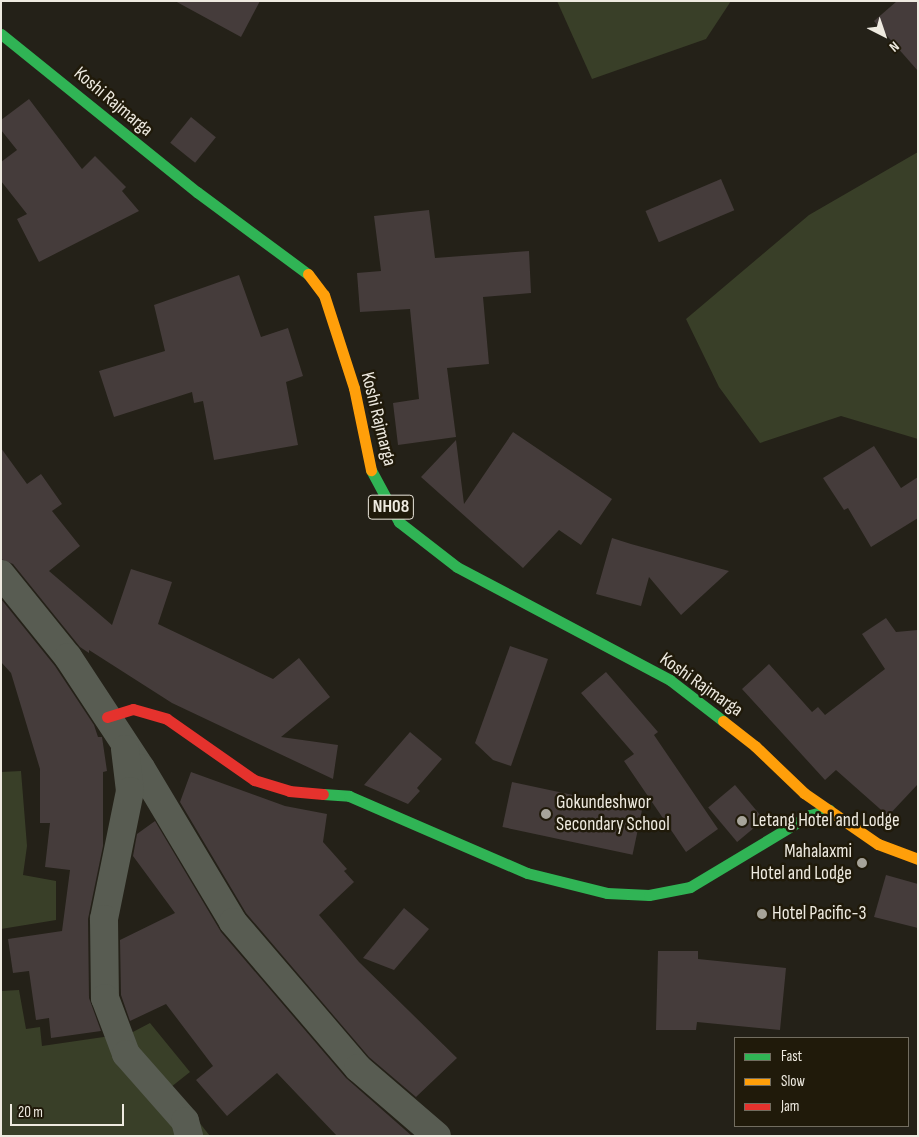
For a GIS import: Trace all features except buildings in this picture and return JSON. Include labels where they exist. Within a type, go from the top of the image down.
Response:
[{"type":"main road","name":"Koshi Rajmarga","points":[[4,39],[167,169],[305,270],[324,295],[354,388],[371,471],[399,522],[457,567],[670,680],[755,746],[804,793],[878,844],[918,859]]},
{"type":"main road","points":[[108,717],[133,708],[167,719],[254,780],[289,791],[349,796],[527,873],[607,893],[649,895],[690,887],[810,815],[829,810]]},
{"type":"street","points":[[1,574],[68,657],[124,740],[233,922],[358,1068],[437,1136]]},
{"type":"street","points":[[124,740],[130,791],[104,919],[105,998],[126,1054],[185,1121],[189,1136]]},
{"type":"green space","points":[[557,1],[731,1],[706,39],[592,79]]},
{"type":"green space","points":[[918,152],[918,439],[841,416],[760,443],[719,387],[686,319],[809,215]]},
{"type":"green space","points":[[21,771],[27,846],[23,875],[56,881],[56,920],[1,929],[1,772]]},
{"type":"green space","points":[[19,990],[26,1029],[40,1027],[42,1046],[131,1033],[150,1023],[190,1072],[171,1087],[210,1136],[1,1136],[1,991]]},
{"type":"traffic: fast","points":[[1,34],[197,192],[308,274]]},
{"type":"traffic: fast","points":[[371,470],[399,522],[457,567],[670,680],[723,721]]},
{"type":"traffic: fast","points":[[323,794],[349,796],[527,873],[607,893],[649,895],[690,887],[810,815],[829,810]]},
{"type":"traffic: slow","points":[[308,274],[324,295],[354,388],[371,470]]},
{"type":"traffic: slow","points":[[723,721],[755,746],[804,793],[878,844],[918,859]]},
{"type":"traffic: jam","points":[[107,717],[133,709],[167,719],[254,780],[289,791],[323,794]]},
{"type":"place","name":"Gokundeshwor Secondary School","points":[[546,814]]},
{"type":"place","name":"Letang Hotel and Lodge","points":[[742,821]]},
{"type":"place","name":"Mahalaxmi Hotel and Lodge","points":[[862,863]]},
{"type":"place","name":"Hotel Pacific-3","points":[[762,914]]}]
